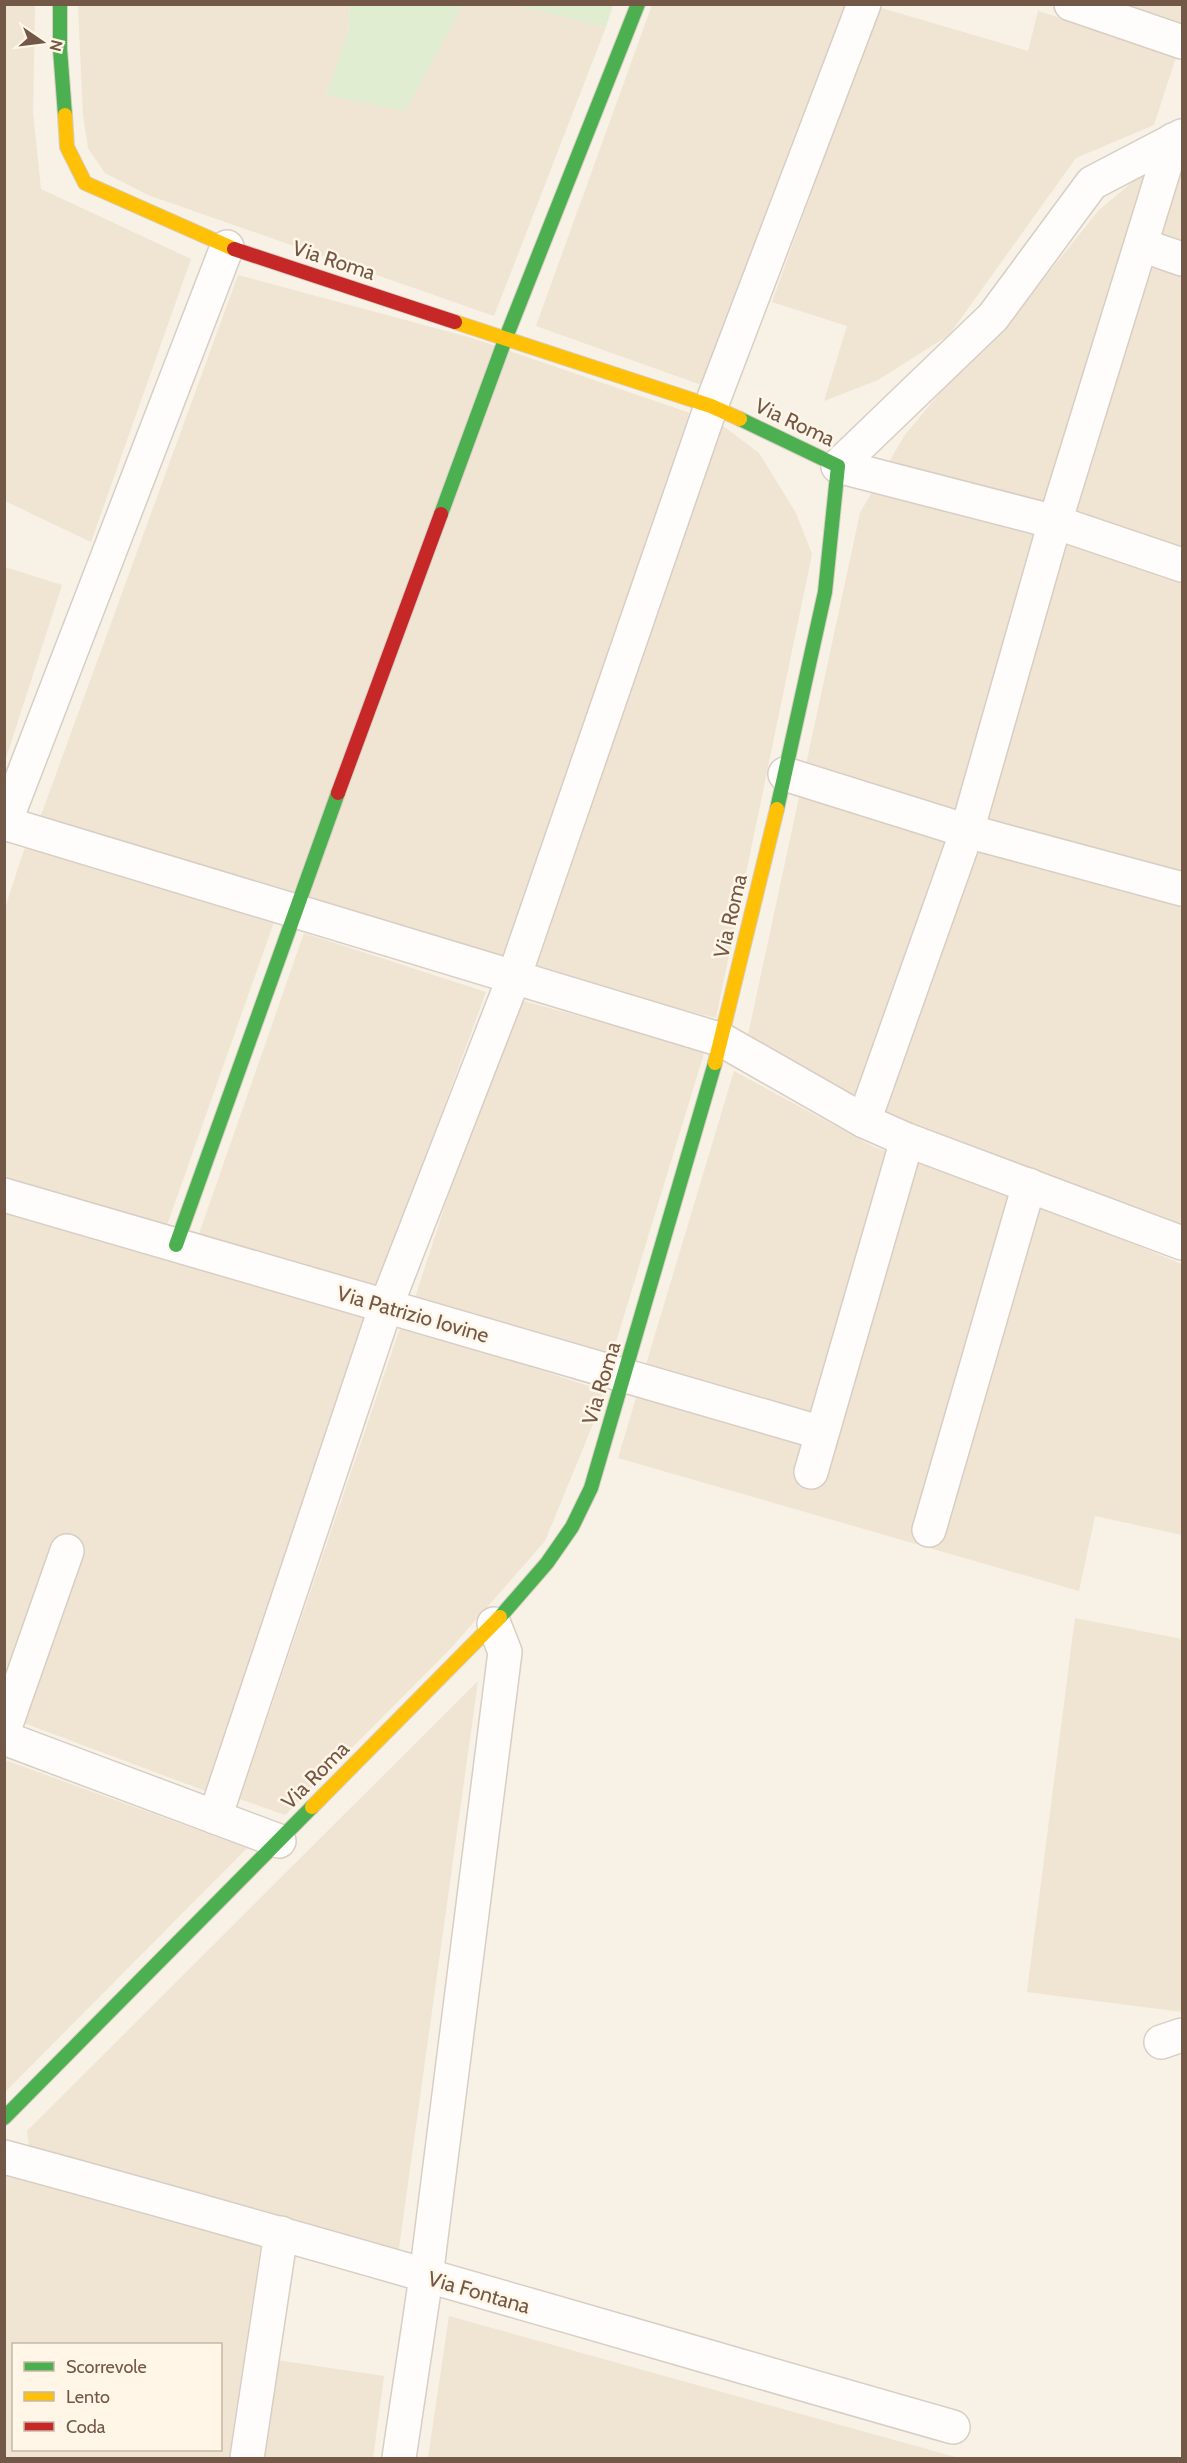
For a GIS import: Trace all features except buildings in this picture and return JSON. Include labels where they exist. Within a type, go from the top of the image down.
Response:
[{"type":"street","name":"Via Roma","points":[[4,2118],[494,1624],[547,1563],[572,1527],[591,1488],[722,1040],[825,592],[838,466],[711,406],[227,247],[85,183],[67,147],[60,49],[60,4]]},
{"type":"street","points":[[176,1245],[294,910],[505,340],[638,4]]},
{"type":"street","points":[[215,1817],[386,1306],[514,977],[711,406],[864,4]]},
{"type":"street","points":[[1071,4],[1182,42]]},
{"type":"street","points":[[864,1121],[967,831],[1055,522],[1141,245],[1178,138]]},
{"type":"street","points":[[838,466],[993,317],[1092,183],[1178,138]]},
{"type":"street","points":[[1141,245],[1182,259]]},
{"type":"street","points":[[227,247],[5,824],[722,1040],[864,1121],[907,1140],[1182,1243]]},
{"type":"street","points":[[838,466],[1055,522],[1182,565]]},
{"type":"street","points":[[785,774],[967,831],[1182,889]]},
{"type":"street","points":[[811,1472],[907,1140]]},
{"type":"street","points":[[929,1530],[1029,1185]]},
{"type":"street","name":"Via Patrizio Iovine","points":[[4,1195],[822,1433]]},
{"type":"street","points":[[4,1730],[67,1551]]},
{"type":"street","points":[[399,2458],[426,2277],[505,1652],[494,1624]]},
{"type":"street","points":[[4,1738],[279,1842]]},
{"type":"street","name":"Via Fontana","points":[[4,2157],[281,2233],[426,2277],[953,2427]]},
{"type":"street","points":[[247,2458],[281,2233]]},
{"type":"shaded area","points":[[5,4],[35,5],[33,113],[41,189],[191,259],[91,542],[5,501]]},
{"type":"shaded area","points":[[78,5],[350,5],[348,33],[326,95],[405,111],[463,5],[513,5],[606,27],[494,316],[148,195],[105,173],[88,148],[83,115]]},
{"type":"shaded area","points":[[652,5],[853,5],[710,388],[536,326]]},
{"type":"shaded area","points":[[1119,5],[1182,5],[1182,27]]},
{"type":"shaded area","points":[[878,7],[1028,51],[1038,11],[1177,54],[1154,125],[1076,158],[949,335],[878,380],[824,401],[847,326],[772,302]]},
{"type":"shaded area","points":[[1182,153],[1182,1225],[1012,1164],[889,1116],[748,1035],[860,513],[904,436],[943,389],[991,344],[1099,210],[1142,174]]},
{"type":"shaded area","points":[[238,275],[472,338],[719,423],[759,453],[796,513],[812,554],[716,1018],[580,983],[40,818]]},
{"type":"shaded area","points":[[4,567],[62,585],[5,761]]},
{"type":"shaded area","points":[[25,847],[274,922],[166,1228],[5,1183],[5,908]]},
{"type":"shaded area","points":[[304,933],[486,992],[378,1287],[199,1234]]},
{"type":"shaded area","points":[[512,998],[705,1050],[612,1355],[414,1301]]},
{"type":"shaded area","points":[[734,1071],[874,1147],[1013,1194],[1182,1264],[1182,1535],[1095,1516],[1079,1591],[618,1458]]},
{"type":"shaded area","points":[[4,1209],[158,1252],[371,1320],[208,1792],[5,1716]]},
{"type":"shaded area","points":[[401,1325],[604,1391],[600,1407],[545,1541],[452,1647],[285,1815],[240,1799]]},
{"type":"shaded area","points":[[1075,1618],[1182,1639],[1182,2012],[1027,1992]]},
{"type":"shaded area","points":[[478,1681],[398,2255],[29,2146],[27,2131]]},
{"type":"shaded area","points":[[5,1760],[247,1848],[4,2092]]},
{"type":"shaded area","points":[[4,2171],[261,2244],[229,2458],[5,2458]]},
{"type":"shaded area","points":[[449,2316],[959,2458],[428,2458]]},
{"type":"shaded area","points":[[276,2360],[384,2376],[373,2458],[262,2458]]},
{"type":"green space","points":[[613,4],[606,27],[513,5]]},
{"type":"green space","points":[[350,5],[463,5],[405,111],[326,95],[348,33]]},
{"type":"traffic: fast","points":[[60,4],[60,49],[65,115]]},
{"type":"traffic: fast","points":[[441,514],[505,340],[638,4]]},
{"type":"traffic: fast","points":[[740,419],[838,466],[825,592],[777,809]]},
{"type":"traffic: fast","points":[[176,1245],[338,793]]},
{"type":"traffic: fast","points":[[500,1617],[547,1563],[572,1527],[591,1488],[715,1063]]},
{"type":"traffic: fast","points":[[4,2118],[312,1807]]},
{"type":"traffic: slow","points":[[65,115],[67,147],[85,183],[234,249]]},
{"type":"traffic: slow","points":[[455,322],[711,406],[740,419]]},
{"type":"traffic: slow","points":[[715,1063],[777,809]]},
{"type":"traffic: slow","points":[[312,1807],[500,1617]]},
{"type":"traffic: jam","points":[[234,249],[455,322]]},
{"type":"traffic: jam","points":[[338,793],[441,514]]}]
